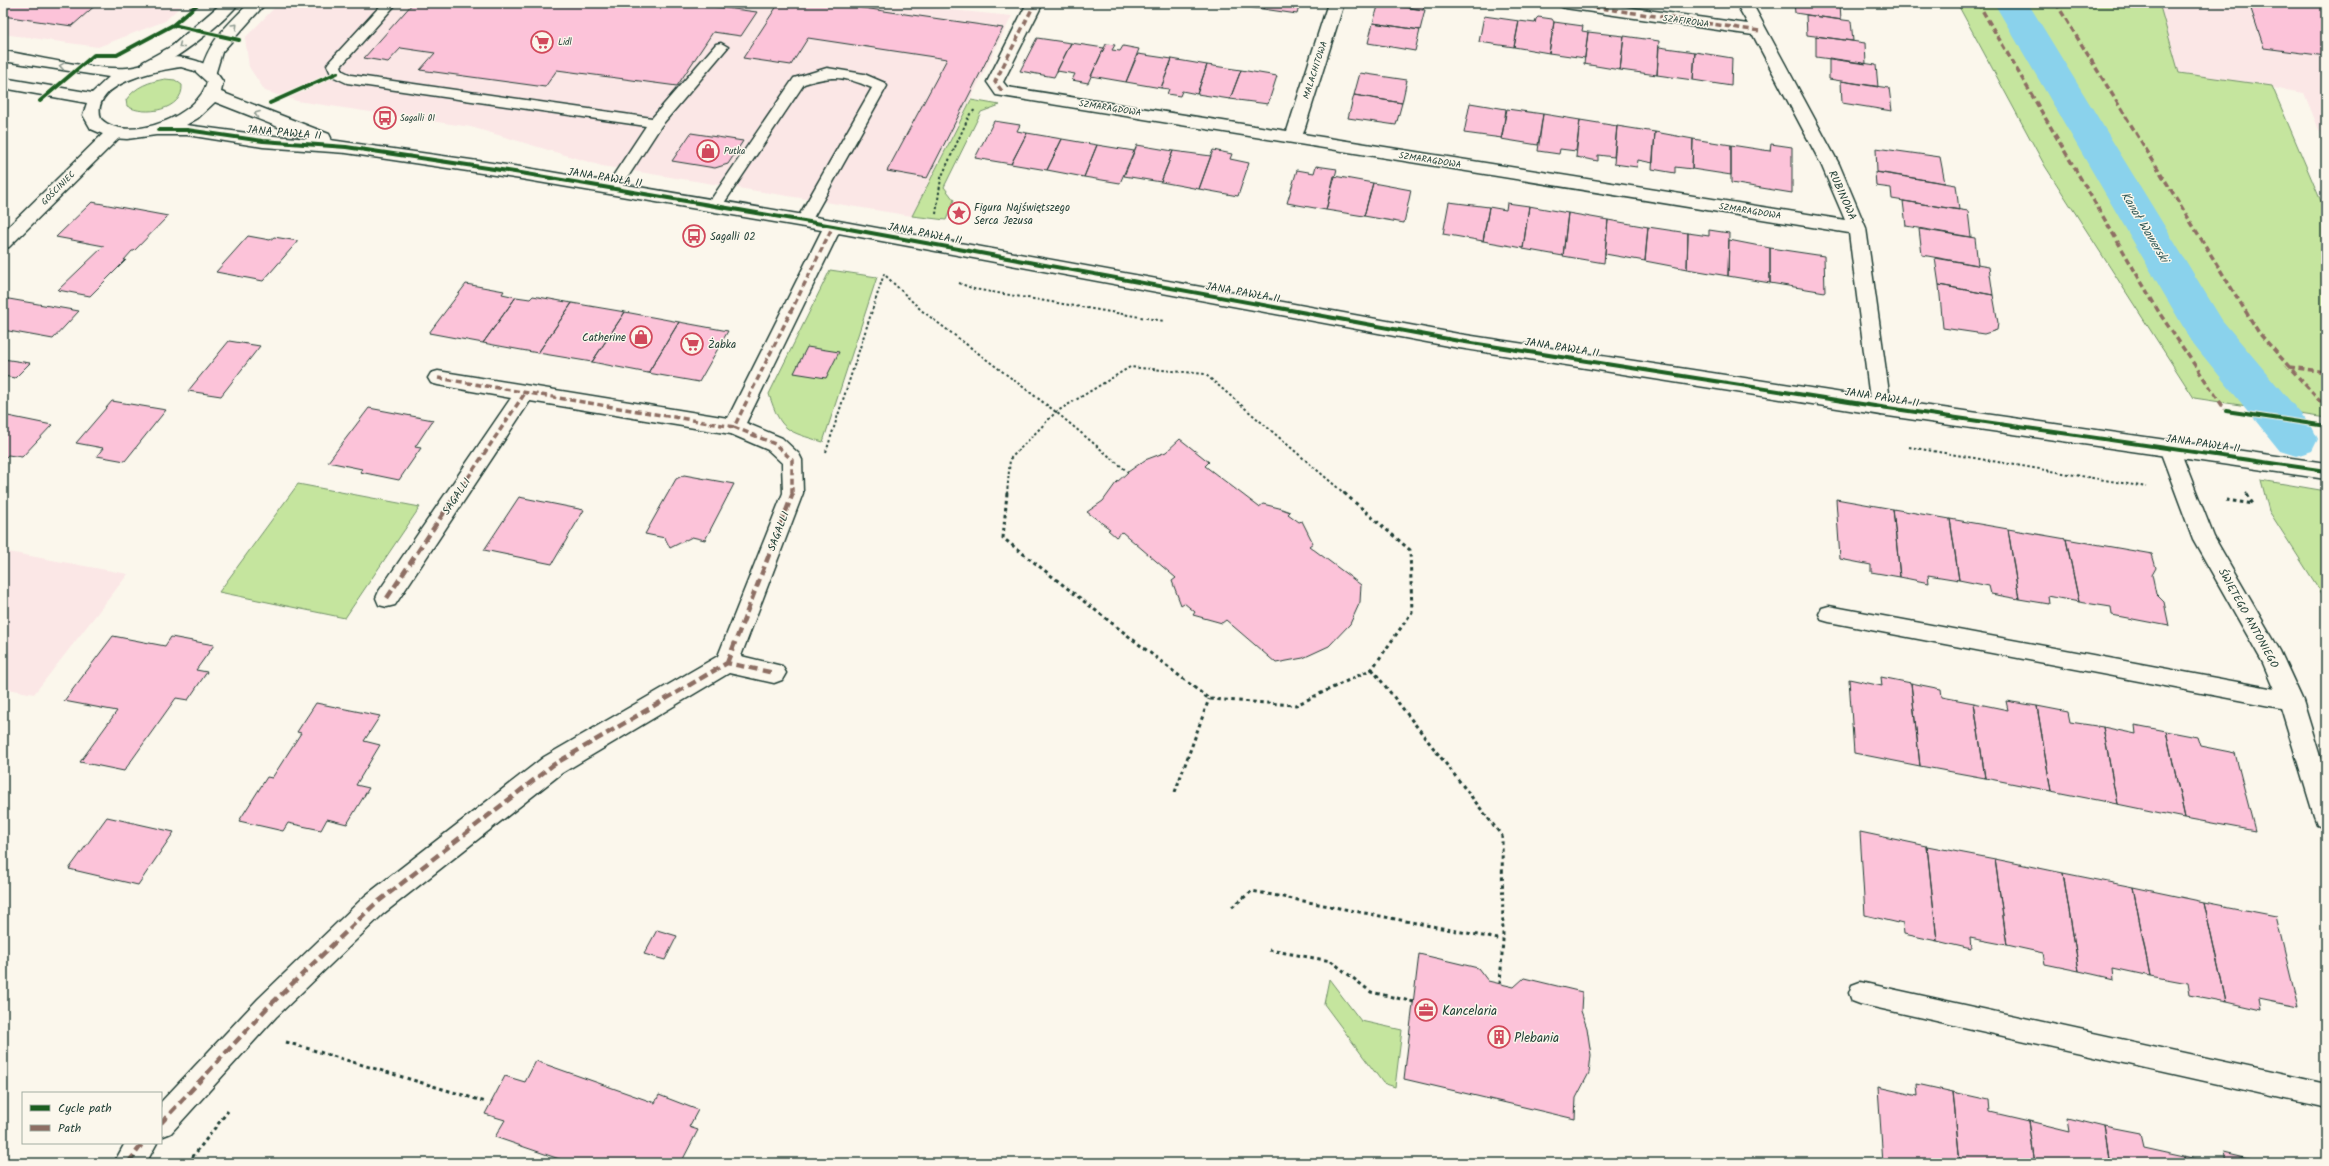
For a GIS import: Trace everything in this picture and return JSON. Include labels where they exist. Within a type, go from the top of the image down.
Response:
[{"type":"street","points":[[149,66],[181,62],[196,65],[209,71],[215,82],[212,94],[199,108],[181,121],[158,130],[136,134],[114,133],[100,127],[92,118],[91,112],[96,99],[104,89],[129,73],[149,66],[178,49],[232,3]]},
{"type":"street","points":[[209,71],[214,52],[225,37],[258,3]]},
{"type":"street","points":[[1002,91],[995,82],[1035,3]]},
{"type":"street","name":"MALACHITOWA","points":[[1293,138],[1336,3]]},
{"type":"street","name":"SZAFIROWA","points":[[1565,3],[1760,32]]},
{"type":"street","name":"RUBINOWA","points":[[1744,3],[1830,164],[1857,228],[1881,407]]},
{"type":"street","points":[[3,56],[103,72],[129,73]]},
{"type":"street","points":[[3,83],[96,99]]},
{"type":"street","name":"SZMARAGDOWA","points":[[1002,91],[1857,228]]},
{"type":"street","name":"JANA PAWŁA II","points":[[212,94],[253,112],[346,147]]},
{"type":"street","name":"JANA PAWŁA II","points":[[158,130],[187,130],[263,141],[346,147],[613,188],[833,226],[1459,341],[1881,407],[2326,471]]},
{"type":"street","name":"GOŚCINIEC","points":[[3,243],[114,133]]},
{"type":"street","points":[[734,427],[833,226]]},
{"type":"street","name":"SAGALLI","points":[[438,378],[734,427],[775,444],[792,460],[793,493],[727,664]]},
{"type":"street","name":"SAGALLI","points":[[387,598],[525,393]]},
{"type":"street","name":"ŚWIĘTEGO ANTONIEGO","points":[[2169,448],[2204,539],[2272,658],[2291,701],[2326,816]]},
{"type":"street","points":[[162,1122],[267,1008],[374,905],[418,869],[553,765],[727,664],[774,673]]},
{"type":"street","points":[[128,1163],[142,1144]]},
{"type":"lane","points":[[390,3],[334,64],[337,73],[347,79],[656,123]]},
{"type":"lane","points":[[613,188],[656,123],[721,47]]},
{"type":"lane","points":[[715,205],[799,81],[827,72],[859,77],[880,86],[804,221]]},
{"type":"lane","points":[[1829,614],[2291,701]]},
{"type":"lane","points":[[1860,993],[2326,1096]]},
{"type":"path","points":[[937,220],[941,178],[970,114],[1002,91]]},
{"type":"path","points":[[884,274],[921,310],[1056,412],[1128,472]]},
{"type":"path","points":[[1130,367],[1205,374],[1410,550],[1412,612],[1372,669],[1296,705],[1209,699],[1003,538],[1010,459],[1056,412],[1130,367]]},
{"type":"path","points":[[1372,669],[1502,836],[1503,940],[1500,983]]},
{"type":"path","points":[[1175,792],[1209,699]]},
{"type":"path","points":[[1232,907],[1252,891],[1503,940]]},
{"type":"path","points":[[1268,950],[1331,961],[1371,992],[1414,1002]]},
{"type":"path","points":[[289,1036],[284,1041],[486,1102]]},
{"type":"path","points":[[188,1163],[231,1107]]},
{"type":"shaded area","points":[[3,3],[184,3],[165,21],[98,47],[3,34]]},
{"type":"shaded area","points":[[279,3],[881,3],[1012,16],[912,216],[602,166],[471,127],[297,101],[265,91],[249,67],[245,38]]},
{"type":"shaded area","points":[[2159,3],[2326,3],[2326,147],[2304,93],[2178,73]]},
{"type":"shaded area","points":[[3,551],[128,574],[34,694],[3,688]]},
{"type":"green space","points":[[1957,3],[2159,3],[2179,73],[2272,86],[2326,213],[2326,418],[2194,398],[2045,166]]},
{"type":"green space","points":[[165,79],[175,80],[182,85],[181,94],[170,106],[152,111],[143,111],[127,106],[126,100],[134,91],[148,83]]},
{"type":"green space","points":[[971,100],[1000,105],[981,112],[944,187],[954,200],[946,220],[912,216]]},
{"type":"green space","points":[[830,270],[877,277],[823,442],[793,432],[787,428],[777,416],[769,394]]},
{"type":"green space","points":[[2261,480],[2326,491],[2326,600],[2269,511]]},
{"type":"green space","points":[[298,484],[420,507],[345,618],[219,592]]},
{"type":"green space","points":[[1329,979],[1361,1021],[1402,1030],[1395,1087],[1383,1083],[1324,1004]]},
{"type":"building","points":[[3,3],[98,3],[72,26],[3,16]]},
{"type":"building","name":"Lidl","points":[[413,3],[686,3],[757,12],[741,36],[713,32],[677,86],[557,70],[545,87],[420,70],[435,53],[401,48],[388,62],[364,58]]},
{"type":"building","points":[[779,3],[828,3],[1003,28],[927,178],[887,171],[947,59],[808,38],[791,65],[743,58]]},
{"type":"building","points":[[1231,3],[1265,3],[1263,9],[1230,5]]},
{"type":"building","points":[[1265,3],[1300,3],[1297,14],[1263,9]]},
{"type":"building","points":[[1379,3],[1425,10],[1420,30],[1373,23]]},
{"type":"building","points":[[1379,3],[1425,3],[1423,10]]},
{"type":"building","points":[[1794,3],[1840,3],[1841,20],[1795,13]]},
{"type":"building","points":[[2249,3],[2326,3],[2326,56],[2264,48]]},
{"type":"building","points":[[1806,15],[1851,21],[1853,41],[1807,35]]},
{"type":"building","points":[[1484,16],[1519,21],[1514,47],[1479,42]]},
{"type":"building","points":[[1538,17],[1552,19],[1554,22],[1549,53],[1514,47],[1519,21],[1535,23]]},
{"type":"building","points":[[1554,22],[1583,26],[1582,31],[1588,32],[1585,58],[1549,53]]},
{"type":"building","points":[[1373,23],[1420,30],[1415,51],[1368,43]]},
{"type":"building","points":[[1588,32],[1624,36],[1620,70],[1584,64]]},
{"type":"building","points":[[1624,36],[1659,41],[1657,75],[1620,70]]},
{"type":"building","points":[[1816,36],[1865,43],[1866,64],[1816,57]]},
{"type":"building","points":[[1037,38],[1071,43],[1054,77],[1020,71]]},
{"type":"building","points":[[1071,43],[1104,48],[1088,83],[1072,80],[1075,74],[1057,71]]},
{"type":"building","points":[[1106,44],[1115,45],[1112,50],[1120,51],[1123,46],[1139,49],[1126,82],[1091,76]]},
{"type":"building","points":[[1659,47],[1695,52],[1693,80],[1657,75]]},
{"type":"building","points":[[1695,52],[1732,58],[1731,86],[1693,80]]},
{"type":"building","points":[[1138,54],[1172,59],[1161,88],[1126,82]]},
{"type":"building","points":[[1829,58],[1876,65],[1878,87],[1829,79]]},
{"type":"building","points":[[1172,59],[1207,65],[1197,94],[1182,91],[1180,96],[1167,94],[1169,89],[1161,88]]},
{"type":"building","points":[[1207,65],[1241,70],[1230,99],[1197,94]]},
{"type":"building","points":[[1241,70],[1277,76],[1268,104],[1230,99]]},
{"type":"building","points":[[1360,73],[1407,80],[1402,103],[1354,95]]},
{"type":"building","points":[[1841,81],[1889,88],[1892,111],[1842,103]]},
{"type":"building","points":[[1354,95],[1402,103],[1396,125],[1348,118]]},
{"type":"building","points":[[1470,103],[1506,109],[1502,138],[1464,133]]},
{"type":"building","points":[[1507,109],[1543,114],[1538,145],[1501,139]]},
{"type":"building","points":[[1543,114],[1580,120],[1576,151],[1560,149],[1559,154],[1538,151]]},
{"type":"building","points":[[1580,120],[1617,126],[1614,157],[1598,155],[1598,161],[1576,157]]},
{"type":"building","points":[[994,121],[1020,125],[1017,131],[1027,133],[1011,164],[975,158]]},
{"type":"building","points":[[1617,126],[1655,132],[1653,163],[1638,160],[1637,167],[1614,164]]},
{"type":"building","points":[[1655,132],[1693,139],[1692,169],[1675,167],[1675,173],[1652,169]]},
{"type":"building","name":"Putka","points":[[691,133],[743,141],[728,164],[715,168],[672,161]]},
{"type":"building","points":[[1027,133],[1062,139],[1047,170],[1011,164]]},
{"type":"building","points":[[1062,139],[1097,145],[1084,177],[1047,170]]},
{"type":"building","points":[[1693,139],[1731,145],[1731,175],[1692,169]]},
{"type":"building","points":[[1771,144],[1792,147],[1792,193],[1731,183],[1731,145],[1770,151]]},
{"type":"building","points":[[1097,145],[1134,151],[1120,183],[1084,177]]},
{"type":"building","points":[[1137,145],[1173,151],[1161,182],[1124,176]]},
{"type":"building","points":[[1876,148],[1940,157],[1945,183],[1877,172]]},
{"type":"building","points":[[1213,150],[1232,154],[1230,159],[1249,163],[1238,196],[1199,189]]},
{"type":"building","points":[[1173,151],[1211,156],[1199,189],[1161,182]]},
{"type":"building","points":[[1316,166],[1337,169],[1326,210],[1287,203],[1297,170],[1314,173]]},
{"type":"building","points":[[1875,172],[1956,185],[1959,210],[1892,199],[1891,188],[1876,186]]},
{"type":"building","points":[[1334,176],[1373,183],[1364,216],[1326,210]]},
{"type":"building","points":[[1373,183],[1411,190],[1404,223],[1364,216]]},
{"type":"building","points":[[1903,201],[1968,211],[1971,237],[1906,226]]},
{"type":"building","points":[[92,202],[168,216],[134,251],[132,251],[124,260],[126,260],[90,296],[58,290],[104,246],[56,237]]},
{"type":"building","points":[[1449,202],[1489,207],[1483,241],[1443,234]]},
{"type":"building","points":[[1507,203],[1529,206],[1523,248],[1483,241],[1489,207],[1506,210]]},
{"type":"building","points":[[1529,206],[1568,213],[1563,256],[1523,249]]},
{"type":"building","points":[[1568,213],[1608,220],[1604,263],[1563,256]]},
{"type":"building","points":[[1608,220],[1648,227],[1645,261],[1605,254]]},
{"type":"building","points":[[1648,227],[1688,233],[1687,269],[1645,261]]},
{"type":"building","points":[[1919,229],[1975,238],[1978,265],[1922,255]]},
{"type":"building","points":[[1709,230],[1729,233],[1728,276],[1687,269],[1688,233],[1709,236]]},
{"type":"building","points":[[248,236],[270,240],[274,237],[298,241],[263,281],[216,272]]},
{"type":"building","points":[[1729,240],[1770,248],[1770,283],[1728,276]]},
{"type":"building","points":[[1770,248],[1824,256],[1825,292],[1770,283]]},
{"type":"building","points":[[1935,258],[1989,267],[1993,295],[1939,285]]},
{"type":"building","points":[[466,284],[504,291],[502,294],[516,297],[483,343],[429,333]]},
{"type":"building","points":[[1939,285],[1993,295],[1998,323],[1997,330],[1984,334],[1943,328]]},
{"type":"building","points":[[533,296],[572,303],[538,353],[483,343],[516,297],[530,299]]},
{"type":"building","points":[[3,298],[79,311],[53,339],[3,330]]},
{"type":"building","points":[[572,303],[625,312],[592,362],[538,353]]},
{"type":"building","points":[[625,312],[679,322],[648,373],[592,362]]},
{"type":"building","points":[[679,322],[728,331],[699,382],[648,373]]},
{"type":"building","points":[[229,341],[260,346],[221,396],[188,391]]},
{"type":"building","points":[[807,347],[839,352],[826,378],[794,373]]},
{"type":"building","points":[[3,359],[30,363],[15,378],[3,376]]},
{"type":"building","points":[[112,401],[166,410],[125,461],[97,456],[103,448],[76,443]]},
{"type":"building","points":[[369,408],[433,420],[415,447],[421,448],[399,480],[360,472],[362,469],[328,462]]},
{"type":"building","points":[[3,415],[52,425],[22,457],[8,455],[3,460]]},
{"type":"building","points":[[1180,439],[1209,462],[1205,466],[1259,507],[1263,504],[1279,508],[1290,512],[1288,514],[1299,522],[1302,521],[1313,543],[1309,546],[1361,585],[1360,602],[1350,624],[1329,646],[1303,658],[1276,663],[1226,620],[1222,623],[1193,615],[1195,612],[1184,603],[1181,605],[1172,581],[1176,578],[1122,532],[1116,537],[1108,530],[1110,529],[1087,512],[1103,501],[1116,483],[1128,472],[1145,460],[1166,452]]},
{"type":"building","points":[[684,475],[734,484],[705,540],[692,537],[670,548],[665,538],[645,534],[676,479]]},
{"type":"building","points":[[519,497],[584,510],[552,564],[484,550]]},
{"type":"building","points":[[1836,499],[1893,509],[1900,577],[1871,572],[1871,565],[1840,559]]},
{"type":"building","points":[[1893,509],[1950,519],[1959,580],[1928,575],[1929,583],[1900,577]]},
{"type":"building","points":[[1950,519],[2008,529],[2019,599],[1991,594],[1989,586],[1959,580]]},
{"type":"building","points":[[2008,529],[2066,539],[2079,602],[2048,596],[2049,604],[2019,599]]},
{"type":"building","points":[[2066,539],[2152,554],[2156,568],[2152,575],[2156,594],[2164,602],[2169,626],[2112,615],[2111,607],[2079,602]]},
{"type":"building","points":[[113,636],[165,646],[171,637],[214,645],[196,670],[207,672],[188,700],[176,698],[124,771],[80,762],[117,711],[64,701]]},
{"type":"building","points":[[1881,677],[1911,683],[1920,766],[1854,753],[1849,679],[1882,686]]},
{"type":"building","points":[[1911,683],[1941,689],[1942,697],[1974,703],[1985,778],[1920,766]]},
{"type":"building","points":[[2006,701],[2037,706],[2051,791],[1985,778],[1974,703],[2008,710]]},
{"type":"building","points":[[316,703],[380,716],[364,741],[380,745],[356,785],[369,788],[347,824],[327,819],[321,830],[288,823],[283,831],[239,821],[267,777],[272,778],[301,733],[297,732]]},
{"type":"building","points":[[2037,706],[2068,712],[2070,722],[2103,727],[2117,804],[2051,791]]},
{"type":"building","points":[[2135,725],[2166,731],[2185,818],[2117,804],[2103,727],[2136,734]]},
{"type":"building","points":[[2166,731],[2197,737],[2200,746],[2235,753],[2255,831],[2185,818]]},
{"type":"building","points":[[107,817],[174,832],[138,885],[69,869]]},
{"type":"building","points":[[1860,832],[1927,846],[1937,941],[1904,934],[1903,924],[1865,915]]},
{"type":"building","points":[[1927,846],[1995,859],[2007,945],[1970,938],[1971,949],[1937,941]]},
{"type":"building","points":[[1995,859],[2063,873],[2079,971],[2045,964],[2043,953],[2007,945]]},
{"type":"building","points":[[2063,873],[2133,887],[2150,976],[2113,968],[2114,979],[2079,971]]},
{"type":"building","points":[[2133,887],[2204,902],[2226,1002],[2190,995],[2188,983],[2150,976]]},
{"type":"building","points":[[2204,902],[2276,916],[2298,1007],[2259,999],[2261,1010],[2226,1002]]},
{"type":"building","points":[[657,930],[677,936],[665,960],[644,954]]},
{"type":"building","name":"Plebania","points":[[1419,954],[1478,968],[1488,981],[1514,987],[1524,978],[1582,992],[1581,1011],[1587,1028],[1591,1055],[1589,1073],[1576,1098],[1575,1119],[1404,1079]]},
{"type":"building","points":[[536,1061],[655,1103],[659,1095],[698,1110],[689,1127],[698,1130],[681,1163],[571,1163],[495,1137],[505,1120],[485,1114],[505,1076],[525,1082]]},
{"type":"building","points":[[1917,1084],[1953,1092],[1960,1163],[1883,1163],[1878,1087],[1918,1096]]},
{"type":"building","points":[[1953,1092],[1989,1100],[1990,1112],[2029,1121],[2035,1163],[1960,1163]]},
{"type":"building","points":[[2068,1118],[2105,1127],[2111,1163],[2035,1163],[2029,1121],[2070,1131]]},
{"type":"building","points":[[2105,1127],[2141,1134],[2144,1147],[2185,1156],[2186,1163],[2111,1163]]},
{"type":"building","points":[[2223,1153],[2261,1162],[2261,1163],[2225,1163]]},
{"type":"building","points":[[2185,1156],[2208,1162],[2213,1163],[2186,1163]]},
{"type":"waterway","name":"Kanał Wawerski","points":[[2011,3],[2207,331],[2296,439]]},
{"type":"marked path","points":[[1002,91],[995,82],[1035,3]]},
{"type":"marked path","points":[[1565,3],[1760,31]]},
{"type":"marked path","points":[[1978,3],[2160,314],[2226,411],[2229,411]]},
{"type":"marked path","points":[[2056,3],[2259,333],[2326,408]]},
{"type":"marked path","points":[[438,378],[734,427],[833,226]]},
{"type":"marked path","points":[[2289,367],[2326,372]]},
{"type":"marked path","points":[[387,598],[525,393]]},
{"type":"marked path","points":[[727,663],[793,493],[792,460],[775,444],[734,427]]},
{"type":"marked path","points":[[162,1122],[267,1008],[374,905],[553,765],[727,663],[774,673]]},
{"type":"marked path","points":[[128,1163],[142,1144]]},
{"type":"cycle path","points":[[40,101],[94,55],[117,55],[173,25],[199,3]]},
{"type":"cycle path","points":[[173,25],[239,40]]},
{"type":"cycle path","points":[[270,103],[337,73]]},
{"type":"cycle path","points":[[158,130],[187,130],[263,141],[346,147],[521,173],[833,226],[1459,341],[1881,407],[2326,471]]},
{"type":"cycle path","points":[[2226,411],[2326,426]]},
{"type":"place","name":"Lidl","points":[[542,42]]},
{"type":"place","name":"Sagalli 01","points":[[385,118]]},
{"type":"place","name":"Putka","points":[[708,151]]},
{"type":"place","name":"Figura Najświętszego Serca Jezusa","points":[[959,213]]},
{"type":"place","name":"Sagalli 02","points":[[694,236]]},
{"type":"place","name":"Catherine","points":[[641,337]]},
{"type":"place","name":"Żabka","points":[[692,344]]},
{"type":"place","name":"Kancelaria","points":[[1426,1010]]},
{"type":"place","name":"Plebania","points":[[1499,1037]]}]
